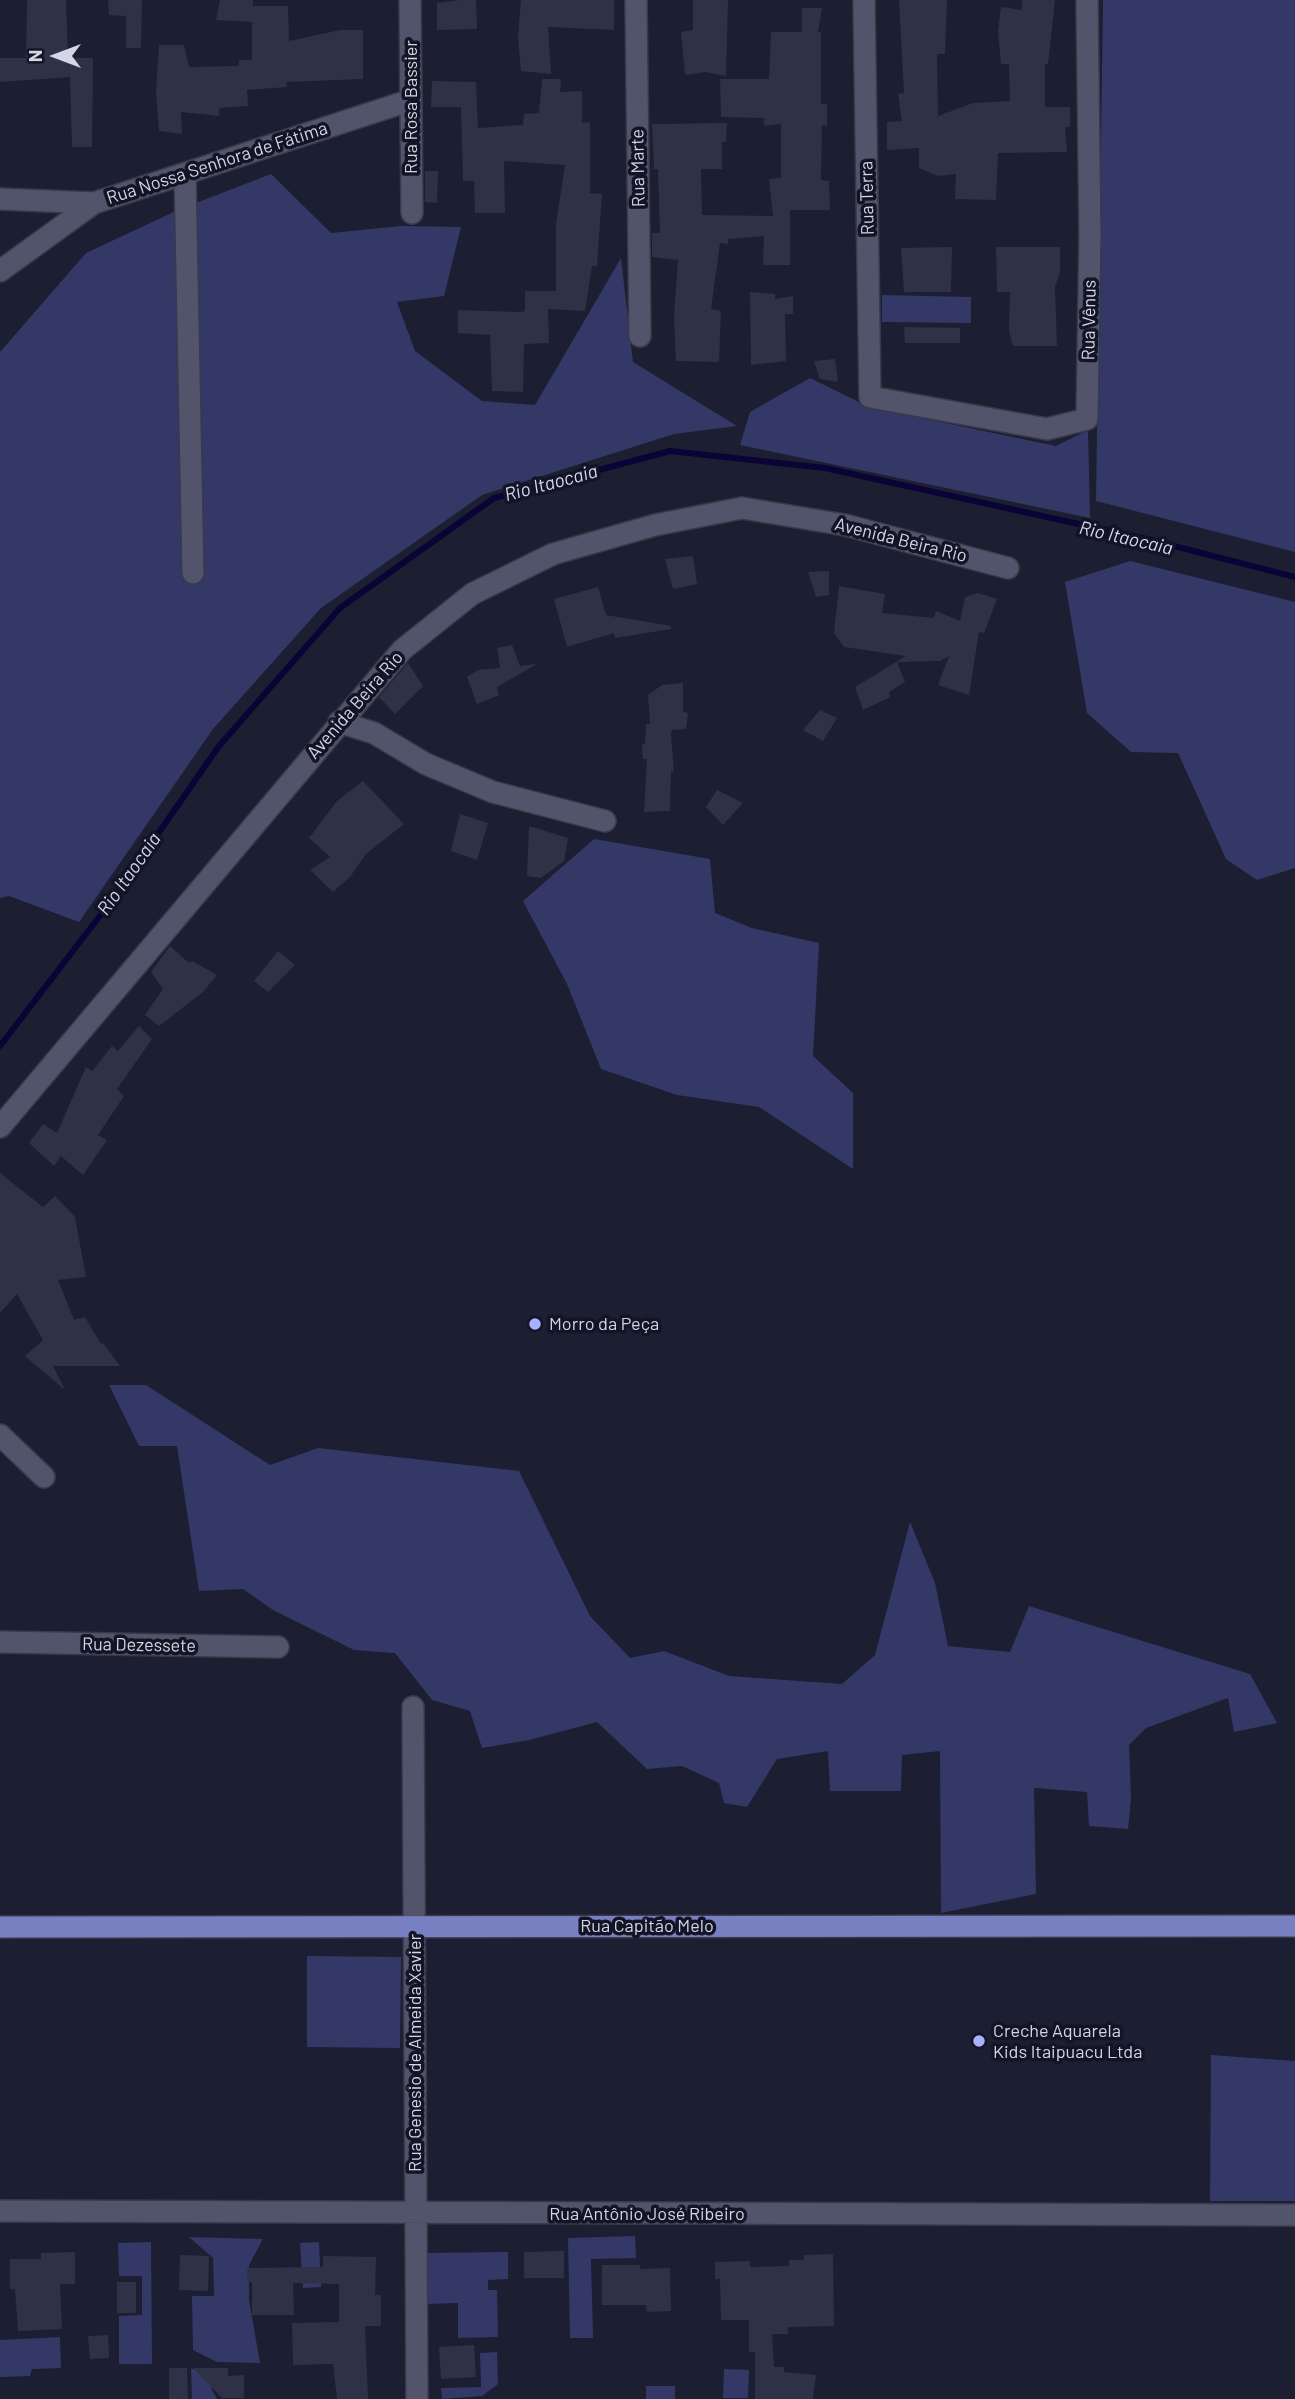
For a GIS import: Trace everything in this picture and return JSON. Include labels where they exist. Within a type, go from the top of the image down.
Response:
[{"type":"main road","name":"Rua Capitão Melo","points":[[0,1927],[1295,1926]]},
{"type":"street","name":"Rua Rosa Bassier","points":[[410,0],[412,213]]},
{"type":"street","name":"Rua Marte","points":[[636,0],[640,336]]},
{"type":"street","name":"Rua Terra","points":[[864,0],[870,397]]},
{"type":"street","name":"Rua Vênus","points":[[870,397],[1047,429],[1087,419],[1090,235],[1087,0]]},
{"type":"street","name":"Rua Nossa Senhora de Fátima","points":[[0,271],[94,203],[411,100]]},
{"type":"street","points":[[185,174],[193,573]]},
{"type":"street","points":[[0,199],[94,203]]},
{"type":"street","name":"Avenida Beira Rio","points":[[0,1127],[402,650],[472,594],[553,554],[655,525],[742,508],[845,525],[1008,568]]},
{"type":"street","points":[[339,722],[374,733],[426,764],[494,792],[604,821]]},
{"type":"street","points":[[0,1435],[44,1477]]},
{"type":"street","name":"Rua Dezessete","points":[[0,1643],[278,1647]]},
{"type":"street","name":"Rua Genesio de Almeida Xavier","points":[[413,1707],[417,2399]]},
{"type":"street","name":"Rua Antônio José Ribeiro","points":[[0,2211],[1295,2215]]},
{"type":"shaded area","points":[[1103,0],[1295,0],[1295,552],[1096,501]]},
{"type":"shaded area","points":[[271,174],[331,233],[401,226],[461,227],[444,296],[397,302],[415,351],[482,401],[535,405],[621,258],[633,362],[737,426],[674,434],[482,495],[321,608],[213,729],[79,922],[9,896],[0,898],[0,352],[86,253],[178,210]]},
{"type":"shaded area","points":[[882,295],[971,297],[971,323],[882,322]]},
{"type":"shaded area","points":[[810,378],[869,407],[1056,446],[1088,430],[1090,518],[740,445],[750,412]]},
{"type":"shaded area","points":[[1130,561],[1295,602],[1295,868],[1257,880],[1226,859],[1178,753],[1131,752],[1087,713],[1065,582]]},
{"type":"shaded area","points":[[594,839],[710,859],[715,913],[752,928],[819,943],[813,1056],[853,1093],[853,1169],[759,1107],[677,1095],[601,1069],[567,984],[523,901]]},
{"type":"shaded area","points":[[109,1385],[146,1385],[270,1465],[318,1448],[519,1471],[590,1616],[630,1658],[664,1651],[729,1676],[842,1684],[875,1655],[910,1522],[935,1583],[948,1646],[1010,1652],[1029,1606],[1250,1674],[1277,1723],[1234,1732],[1228,1698],[1146,1728],[1129,1745],[1131,1799],[1128,1829],[1089,1826],[1087,1792],[1034,1788],[1036,1894],[941,1913],[940,1751],[902,1755],[901,1791],[830,1791],[828,1751],[777,1759],[747,1807],[724,1803],[719,1783],[682,1766],[647,1769],[597,1722],[529,1740],[482,1748],[470,1711],[432,1700],[395,1653],[354,1650],[273,1610],[243,1589],[199,1591],[177,1446],[139,1446]]},
{"type":"shaded area","points":[[307,1956],[401,1957],[400,2048],[307,2047]]},
{"type":"shaded area","points":[[1211,2055],[1295,2061],[1295,2201],[1210,2201]]},
{"type":"shaded area","points":[[635,2236],[636,2258],[591,2259],[593,2338],[570,2338],[568,2238]]},
{"type":"shaded area","points":[[189,2237],[263,2239],[249,2265],[249,2300],[260,2363],[217,2362],[193,2350],[192,2296],[214,2296],[213,2258]]},
{"type":"shaded area","points":[[151,2242],[152,2364],[119,2364],[119,2316],[142,2315],[142,2276],[119,2276],[118,2243]]},
{"type":"shaded area","points":[[319,2242],[321,2287],[303,2288],[300,2243]]},
{"type":"shaded area","points":[[508,2252],[508,2279],[488,2280],[488,2290],[497,2290],[498,2337],[458,2338],[458,2303],[426,2304],[425,2253]]},
{"type":"shaded area","points":[[60,2337],[61,2368],[32,2369],[30,2376],[0,2377],[0,2340]]},
{"type":"shaded area","points":[[497,2352],[498,2384],[482,2396],[442,2399],[441,2388],[481,2387],[480,2353]]},
{"type":"shaded area","points":[[211,2368],[212,2390],[217,2399],[192,2399],[191,2369]]},
{"type":"shaded area","points":[[724,2369],[749,2370],[748,2398],[723,2398]]},
{"type":"shaded area","points":[[646,2386],[675,2386],[675,2399],[646,2399]]},
{"type":"building","points":[[27,0],[66,0],[68,58],[93,58],[92,147],[72,147],[70,77],[0,82],[0,58],[26,58]]},
{"type":"building","points":[[108,0],[142,0],[141,48],[126,48],[126,16],[109,15]]},
{"type":"building","points":[[220,0],[253,0],[253,6],[288,6],[289,41],[340,30],[363,30],[363,79],[286,82],[287,87],[247,90],[248,106],[219,108],[219,116],[181,112],[182,134],[159,131],[156,91],[159,45],[184,45],[189,67],[239,66],[239,60],[252,60],[252,22],[216,20]]},
{"type":"building","points":[[476,0],[477,29],[437,30],[437,3]]},
{"type":"building","points":[[521,0],[614,0],[614,30],[548,27],[551,74],[521,71],[518,37]]},
{"type":"building","points":[[693,0],[728,0],[726,76],[705,72],[685,75],[681,32],[693,30]]},
{"type":"building","points":[[899,0],[947,0],[945,54],[937,54],[938,116],[973,103],[1010,101],[1009,64],[1001,64],[998,32],[1001,7],[1022,10],[1022,0],[1055,0],[1048,64],[1045,64],[1045,107],[1070,107],[1070,127],[1065,127],[1067,152],[998,153],[996,200],[955,199],[956,174],[938,176],[919,168],[919,148],[887,150],[887,122],[902,121],[898,94],[904,93]]},
{"type":"building","points":[[802,8],[822,8],[818,32],[821,32],[821,104],[827,104],[827,126],[822,125],[821,180],[829,181],[830,210],[790,210],[790,265],[763,265],[764,236],[728,239],[728,244],[720,243],[711,309],[721,311],[719,362],[676,361],[674,316],[678,260],[652,257],[652,233],[660,233],[658,169],[654,169],[652,124],[727,123],[726,142],[722,142],[722,169],[701,169],[702,215],[773,216],[769,179],[781,178],[781,124],[764,126],[764,118],[721,117],[720,79],[769,79],[771,32],[802,32]]},
{"type":"building","points":[[542,79],[561,79],[560,92],[582,91],[582,123],[590,122],[590,193],[602,194],[597,266],[592,266],[585,311],[548,309],[549,343],[524,344],[523,392],[492,391],[490,335],[458,333],[458,310],[521,312],[525,311],[525,291],[556,291],[556,224],[565,165],[504,161],[505,213],[475,213],[474,181],[463,181],[461,107],[431,107],[432,81],[476,82],[478,128],[523,125],[524,114],[539,113]]},
{"type":"building","points":[[425,171],[438,171],[437,203],[425,202]]},
{"type":"building","points":[[952,247],[951,292],[904,292],[901,248]]},
{"type":"building","points":[[996,247],[1060,247],[1060,272],[1055,287],[1057,346],[1013,346],[1009,331],[1010,292],[997,292]]},
{"type":"building","points":[[750,292],[775,294],[775,299],[793,296],[793,314],[785,314],[786,361],[751,365]]},
{"type":"building","points":[[904,327],[960,328],[960,343],[905,343]]},
{"type":"building","points":[[835,359],[838,382],[820,379],[814,361]]},
{"type":"building","points":[[693,556],[697,584],[673,589],[665,559]]},
{"type":"building","points":[[829,571],[829,595],[816,597],[808,572]]},
{"type":"building","points":[[839,586],[885,594],[882,613],[934,618],[936,611],[960,621],[965,597],[978,593],[997,599],[984,633],[979,632],[969,695],[938,685],[949,656],[940,661],[897,662],[905,682],[889,692],[890,697],[863,710],[855,687],[906,656],[844,647],[834,633]]},
{"type":"building","points":[[598,587],[606,615],[671,626],[671,629],[615,638],[614,633],[567,647],[554,599]]},
{"type":"building","points":[[512,645],[520,666],[537,664],[497,687],[499,695],[477,704],[467,677],[478,670],[500,668],[497,648]]},
{"type":"building","points":[[408,663],[423,686],[395,714],[379,697]]},
{"type":"building","points":[[683,683],[683,712],[688,713],[686,729],[672,730],[671,734],[674,773],[671,770],[670,811],[644,812],[647,759],[643,759],[642,745],[645,744],[646,724],[650,724],[648,695],[662,685]]},
{"type":"building","points":[[820,710],[837,718],[823,741],[803,730]]},
{"type":"building","points":[[363,781],[404,824],[366,854],[350,877],[333,892],[310,870],[330,857],[309,838],[337,801]]},
{"type":"building","points":[[717,790],[743,803],[723,825],[706,807]]},
{"type":"building","points":[[460,814],[488,823],[477,860],[451,851]]},
{"type":"building","points":[[529,826],[568,838],[564,861],[541,878],[527,876]]},
{"type":"building","points":[[170,946],[189,963],[192,961],[217,975],[203,992],[159,1026],[145,1015],[163,989],[151,972]]},
{"type":"building","points":[[278,951],[295,965],[268,992],[254,981]]},
{"type":"building","points":[[139,1026],[152,1039],[117,1089],[124,1096],[98,1135],[107,1140],[83,1175],[61,1156],[54,1166],[29,1143],[43,1124],[57,1133],[86,1067],[92,1071],[112,1046],[118,1051]]},
{"type":"building","points":[[0,1173],[43,1207],[55,1196],[75,1217],[86,1277],[58,1280],[74,1320],[85,1317],[101,1344],[103,1343],[120,1366],[53,1366],[65,1390],[25,1356],[43,1340],[17,1294],[0,1313]]},
{"type":"building","points":[[564,2251],[564,2278],[524,2278],[524,2252]]},
{"type":"building","points":[[75,2252],[75,2284],[60,2284],[62,2329],[18,2331],[15,2289],[10,2289],[10,2259],[41,2259],[41,2253]]},
{"type":"building","points":[[833,2254],[834,2326],[788,2327],[788,2334],[772,2334],[774,2367],[784,2367],[784,2372],[816,2375],[813,2399],[755,2399],[755,2352],[749,2352],[749,2320],[721,2320],[720,2279],[715,2279],[715,2262],[750,2261],[750,2267],[789,2266],[789,2260],[804,2260],[804,2255]]},
{"type":"building","points":[[180,2255],[209,2256],[208,2291],[179,2290]]},
{"type":"building","points":[[323,2256],[376,2257],[375,2295],[381,2295],[381,2326],[365,2326],[368,2399],[337,2399],[333,2364],[293,2365],[292,2323],[339,2322],[339,2284],[293,2283],[294,2315],[252,2315],[252,2282],[247,2282],[247,2268],[323,2267]]},
{"type":"building","points":[[602,2265],[640,2265],[640,2269],[670,2268],[671,2311],[647,2312],[646,2305],[602,2305]]},
{"type":"building","points":[[117,2282],[136,2282],[136,2313],[117,2313]]},
{"type":"building","points":[[108,2335],[109,2358],[90,2359],[88,2336]]},
{"type":"building","points":[[474,2345],[476,2377],[441,2379],[439,2347]]},
{"type":"building","points":[[169,2368],[187,2368],[188,2399],[169,2399]]},
{"type":"building","points":[[193,2368],[228,2368],[228,2376],[244,2375],[244,2398],[222,2398]]},
{"type":"waterway","name":"Rio Itaocaia","points":[[0,1046],[112,900],[219,746],[340,608],[494,498],[670,451],[825,468],[1151,540],[1295,577]]},
{"type":"place","name":"Morro da Peça","points":[[535,1324]]},
{"type":"place","name":"Creche Aquarela Kids Itaipuacu Ltda","points":[[979,2041]]}]
